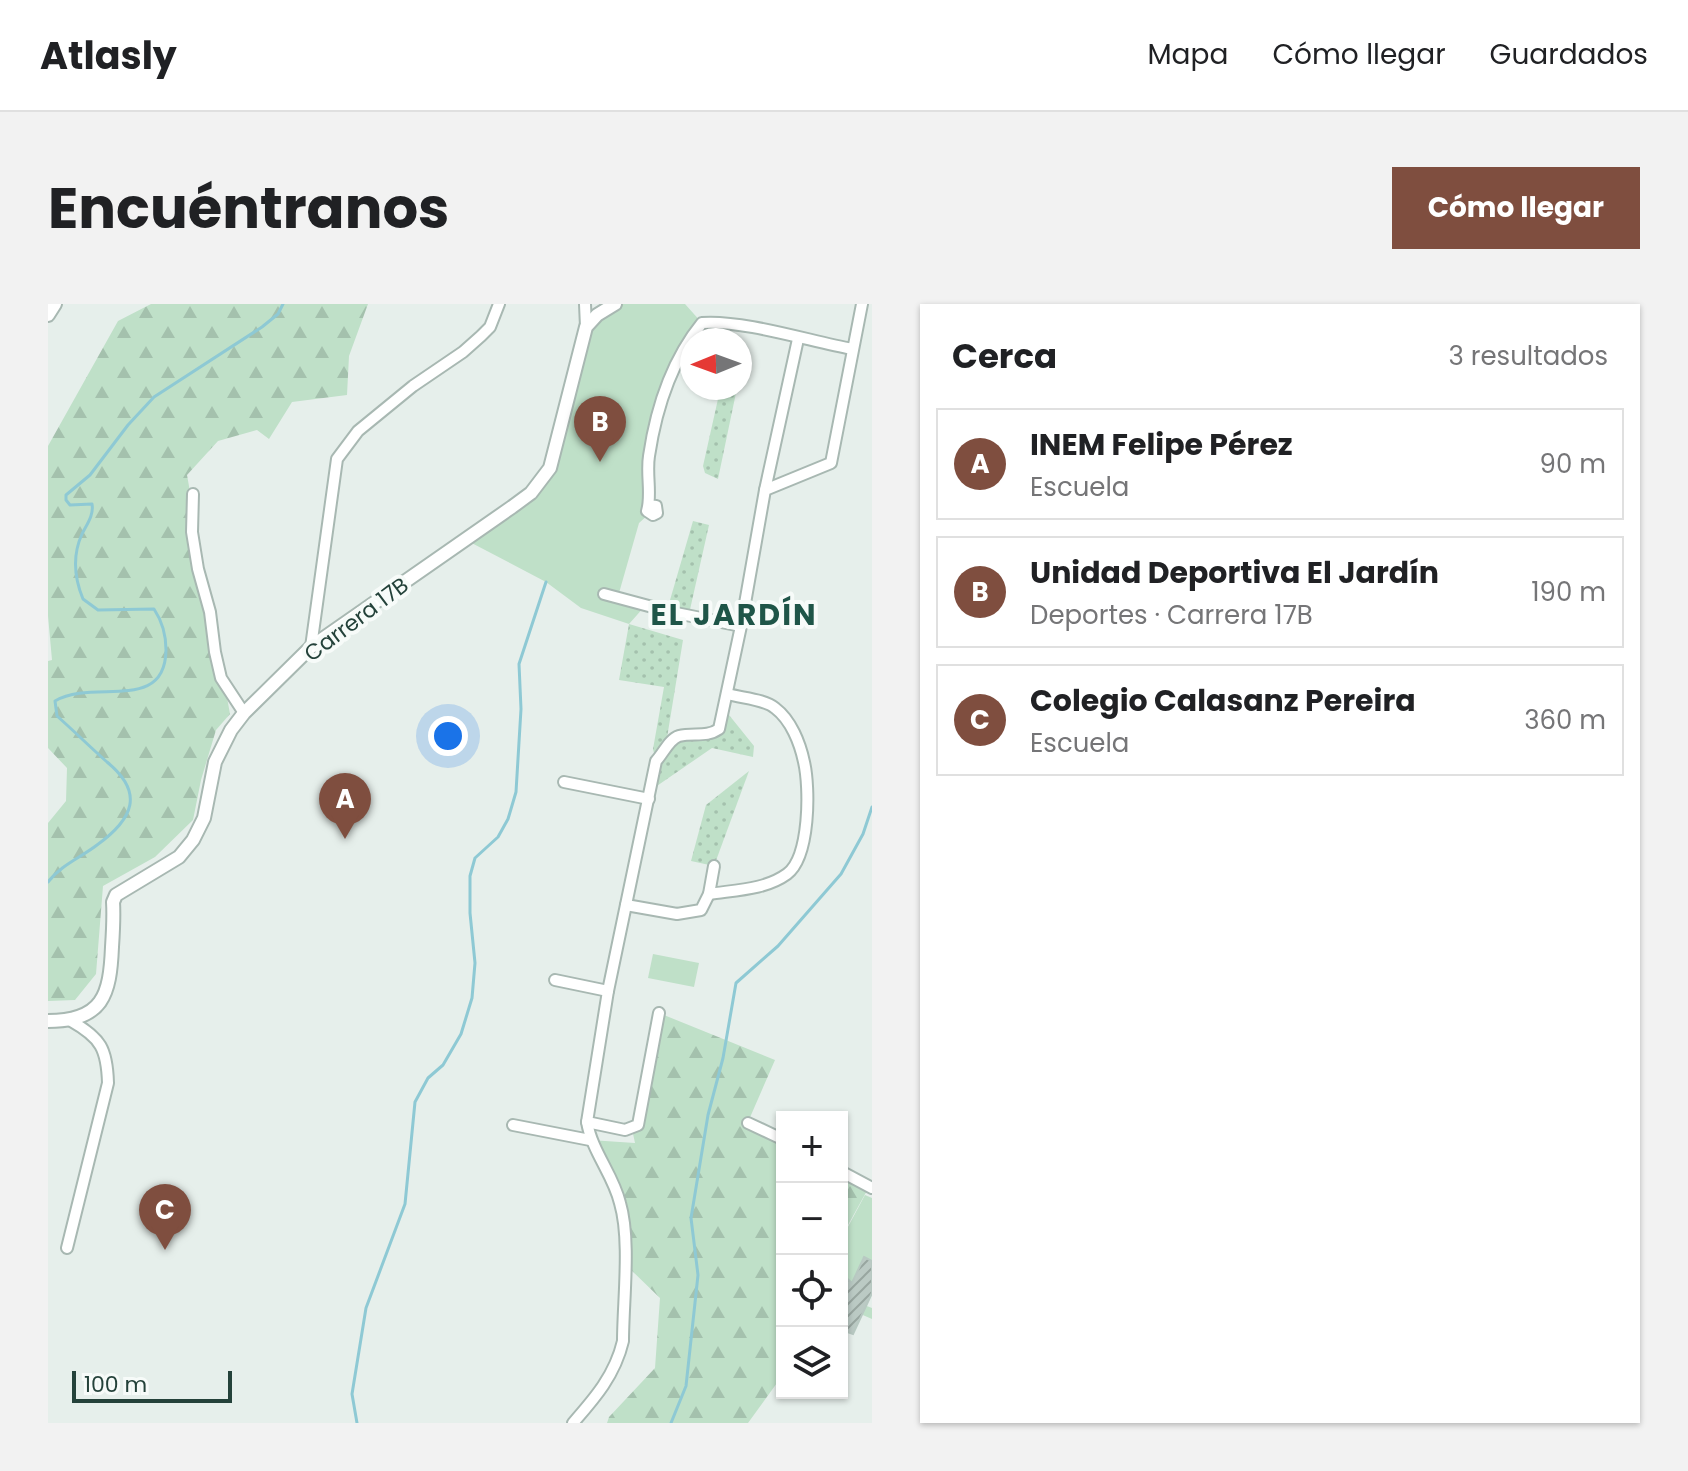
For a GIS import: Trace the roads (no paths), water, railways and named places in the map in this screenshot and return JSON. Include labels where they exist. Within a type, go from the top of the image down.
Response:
[{"type":"street","points":[[48,315],[55,304]]},
{"type":"street","points":[[311,647],[337,459],[358,431],[481,336],[490,327],[499,304]]},
{"type":"street","points":[[585,304],[586,327]]},
{"type":"street","points":[[765,490],[831,463],[862,304]]},
{"type":"street","points":[[586,327],[609,305]]},
{"type":"street","points":[[649,505],[649,455],[671,374],[702,323],[745,327],[852,349]]},
{"type":"street","name":"Carrera 17B","points":[[71,1021],[94,1008],[111,980],[113,902],[116,895],[179,857],[193,840],[204,818],[215,762],[231,730],[244,713],[311,647],[512,507],[542,482],[550,468],[586,327]]},
{"type":"street","points":[[573,1423],[604,1387],[623,1341],[624,1240],[620,1202],[590,1140],[587,1122],[608,991],[656,761],[671,741],[679,736],[711,735],[719,729],[798,339]]},
{"type":"street","points":[[193,494],[192,532],[221,678],[244,713]]},
{"type":"street","points":[[604,594],[741,626]]},
{"type":"street","points":[[709,894],[754,888],[772,883],[789,873],[800,858],[805,833],[805,764],[789,723],[774,706],[728,694]]},
{"type":"street","points":[[564,782],[649,799]]},
{"type":"street","points":[[626,905],[691,914],[701,910],[709,894],[714,866]]},
{"type":"street","points":[[555,980],[608,991]]},
{"type":"street","points":[[587,1122],[625,1130],[638,1125],[659,1013]]},
{"type":"street","points":[[48,1021],[71,1021],[92,1033],[102,1046],[108,1063],[108,1083],[67,1248]]},
{"type":"street","points":[[748,1123],[776,1136]]},
{"type":"street","points":[[513,1125],[590,1140]]},
{"type":"street","points":[[848,1175],[871,1186]]},
{"type":"waterway","points":[[48,882],[109,835],[119,825],[130,805],[127,784],[57,716],[55,701],[89,692],[141,688],[154,682],[163,670],[166,650],[163,629],[154,609],[98,610],[83,599],[76,575],[76,558],[79,542],[91,516],[92,504],[70,505],[66,495],[90,475],[154,397],[262,327],[278,314],[283,304]]},
{"type":"waterway","points":[[357,1423],[352,1394],[366,1308],[405,1204],[415,1102],[428,1078],[443,1065],[461,1034],[472,998],[475,963],[470,876],[475,858],[498,837],[508,819],[516,792],[521,709],[519,664],[546,582]]},
{"type":"waterway","points":[[671,1423],[686,1386],[698,1275],[691,1218],[708,1115],[723,1058],[736,983],[778,946],[841,874],[863,834],[872,807]]},
{"type":"place","name":"Unidad Deportiva El Jardín","points":[[600,462]]},
{"type":"place","name":"INEM Felipe Pérez","points":[[345,839]]},
{"type":"place","name":"Colegio Calasanz Pereira","points":[[165,1250]]},
{"type":"district","name":"EL JARDÍN","points":[[734,615]]}]
